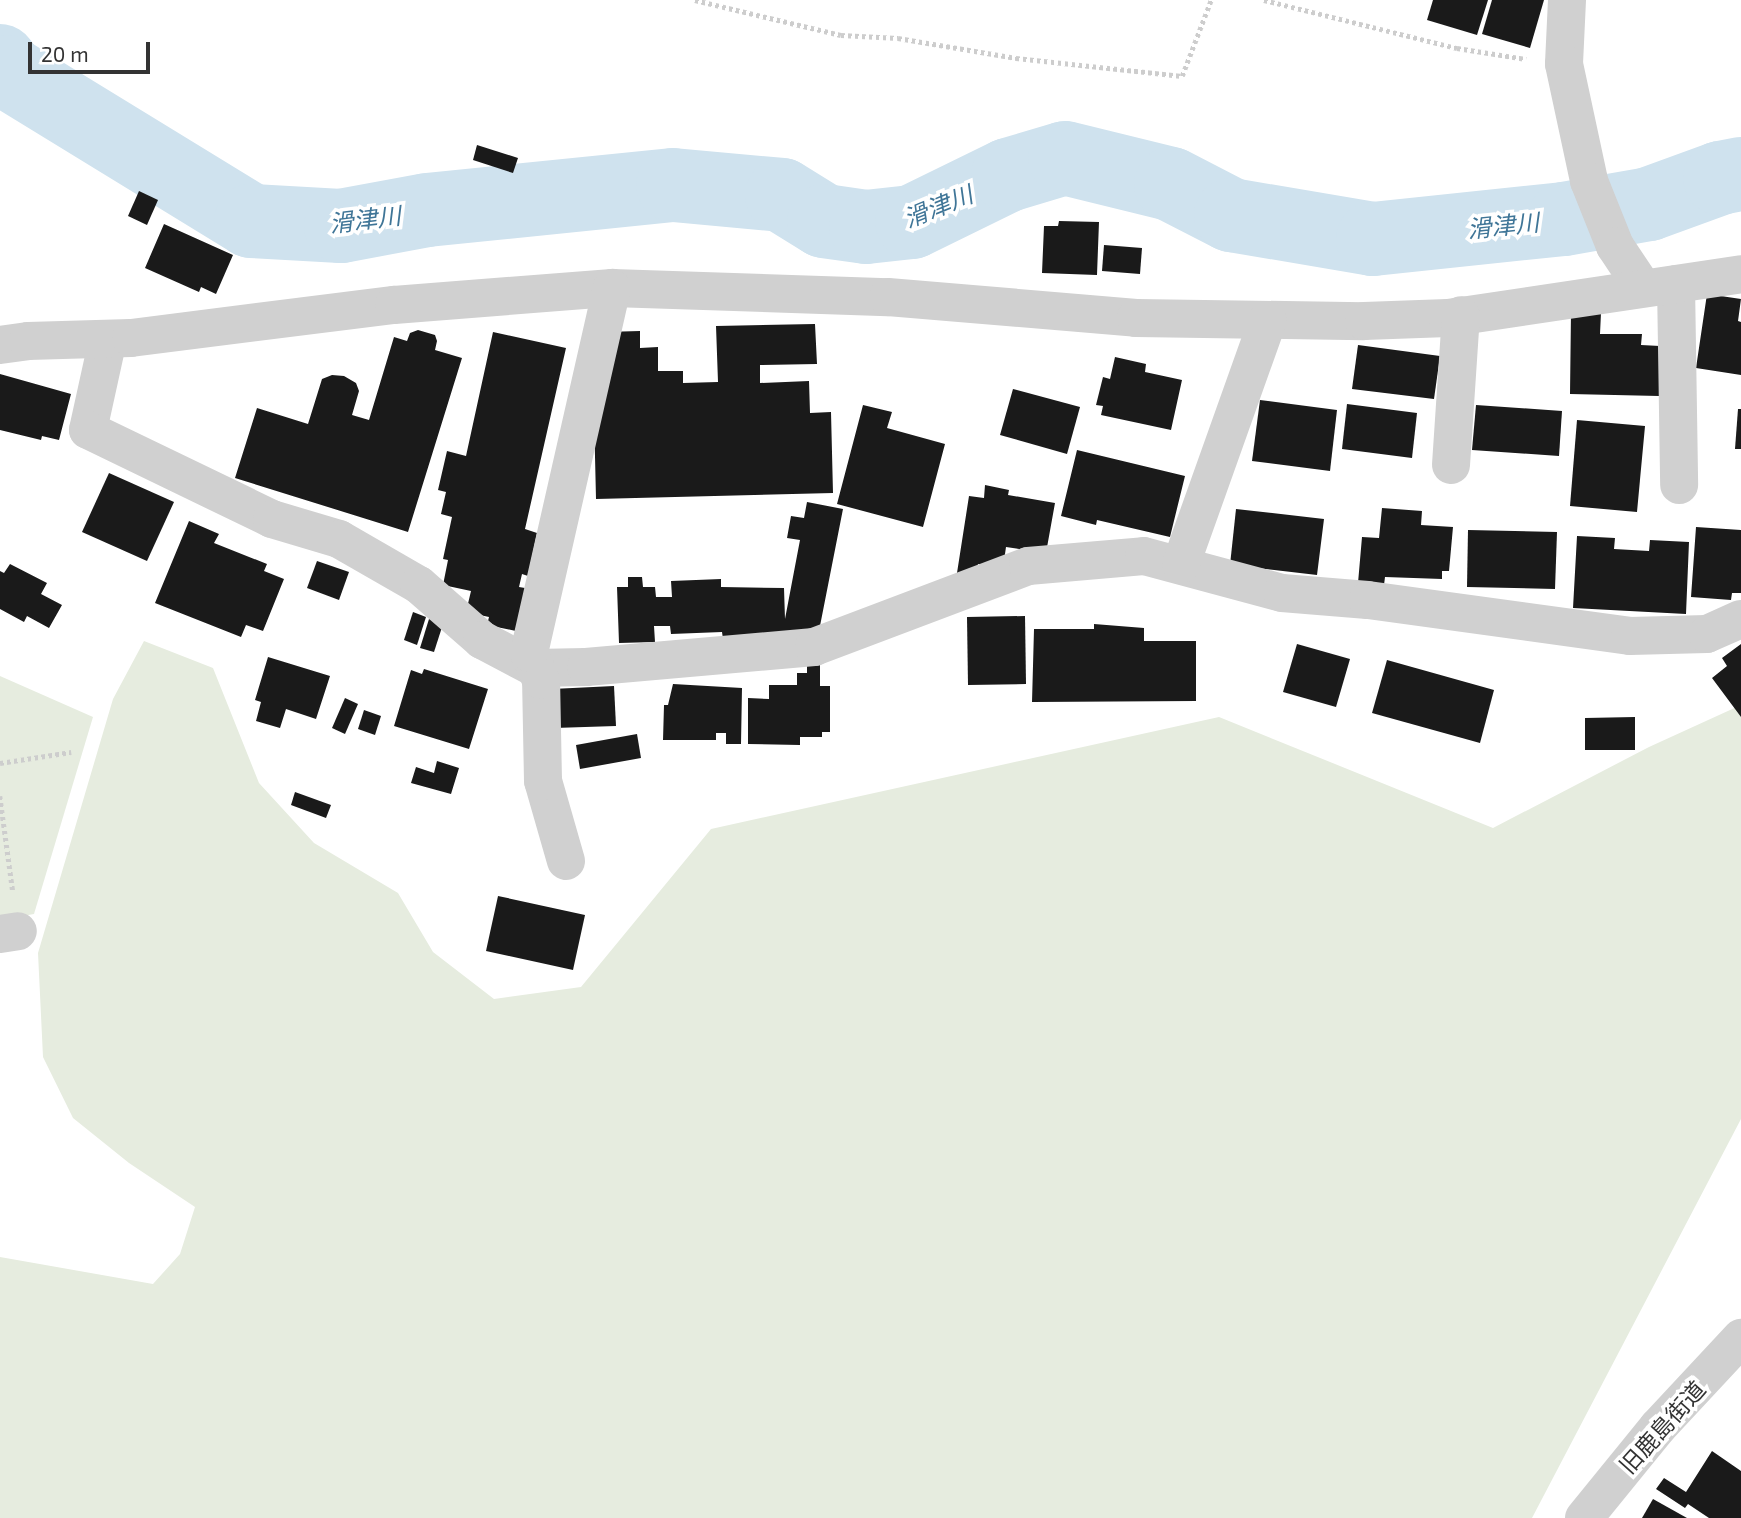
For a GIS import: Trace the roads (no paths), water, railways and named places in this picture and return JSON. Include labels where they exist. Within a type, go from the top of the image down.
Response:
[{"type":"street","points":[[1567,0],[1564,64],[1589,181],[1615,246],[1660,286],[1679,485]]},
{"type":"street","points":[[0,345],[108,339],[394,305],[612,288],[888,297],[1136,318],[1364,321],[1461,315],[1741,274]]},
{"type":"street","points":[[566,861],[542,781],[541,680],[529,653],[612,288]]},
{"type":"street","points":[[1451,465],[1461,315]]},
{"type":"street","points":[[1181,564],[1268,320]]},
{"type":"street","points":[[108,339],[88,430],[272,519],[339,539],[419,585],[482,640],[536,668],[586,667],[814,647],[1028,565],[1144,556],[1282,593],[1368,600],[1630,636],[1707,634],[1741,619]]},
{"type":"street","name":"旧鹿島街道","points":[[1584,1518],[1658,1427],[1741,1338]]},
{"type":"waterway","name":"滑津川","points":[[0,61],[8,72],[251,221],[341,226],[427,210],[673,185],[782,195],[824,221],[866,227],[912,222],[1008,175],[1065,158],[1171,184],[1231,215],[1373,239],[1564,219],[1649,204],[1720,178],[1741,174]]}]
